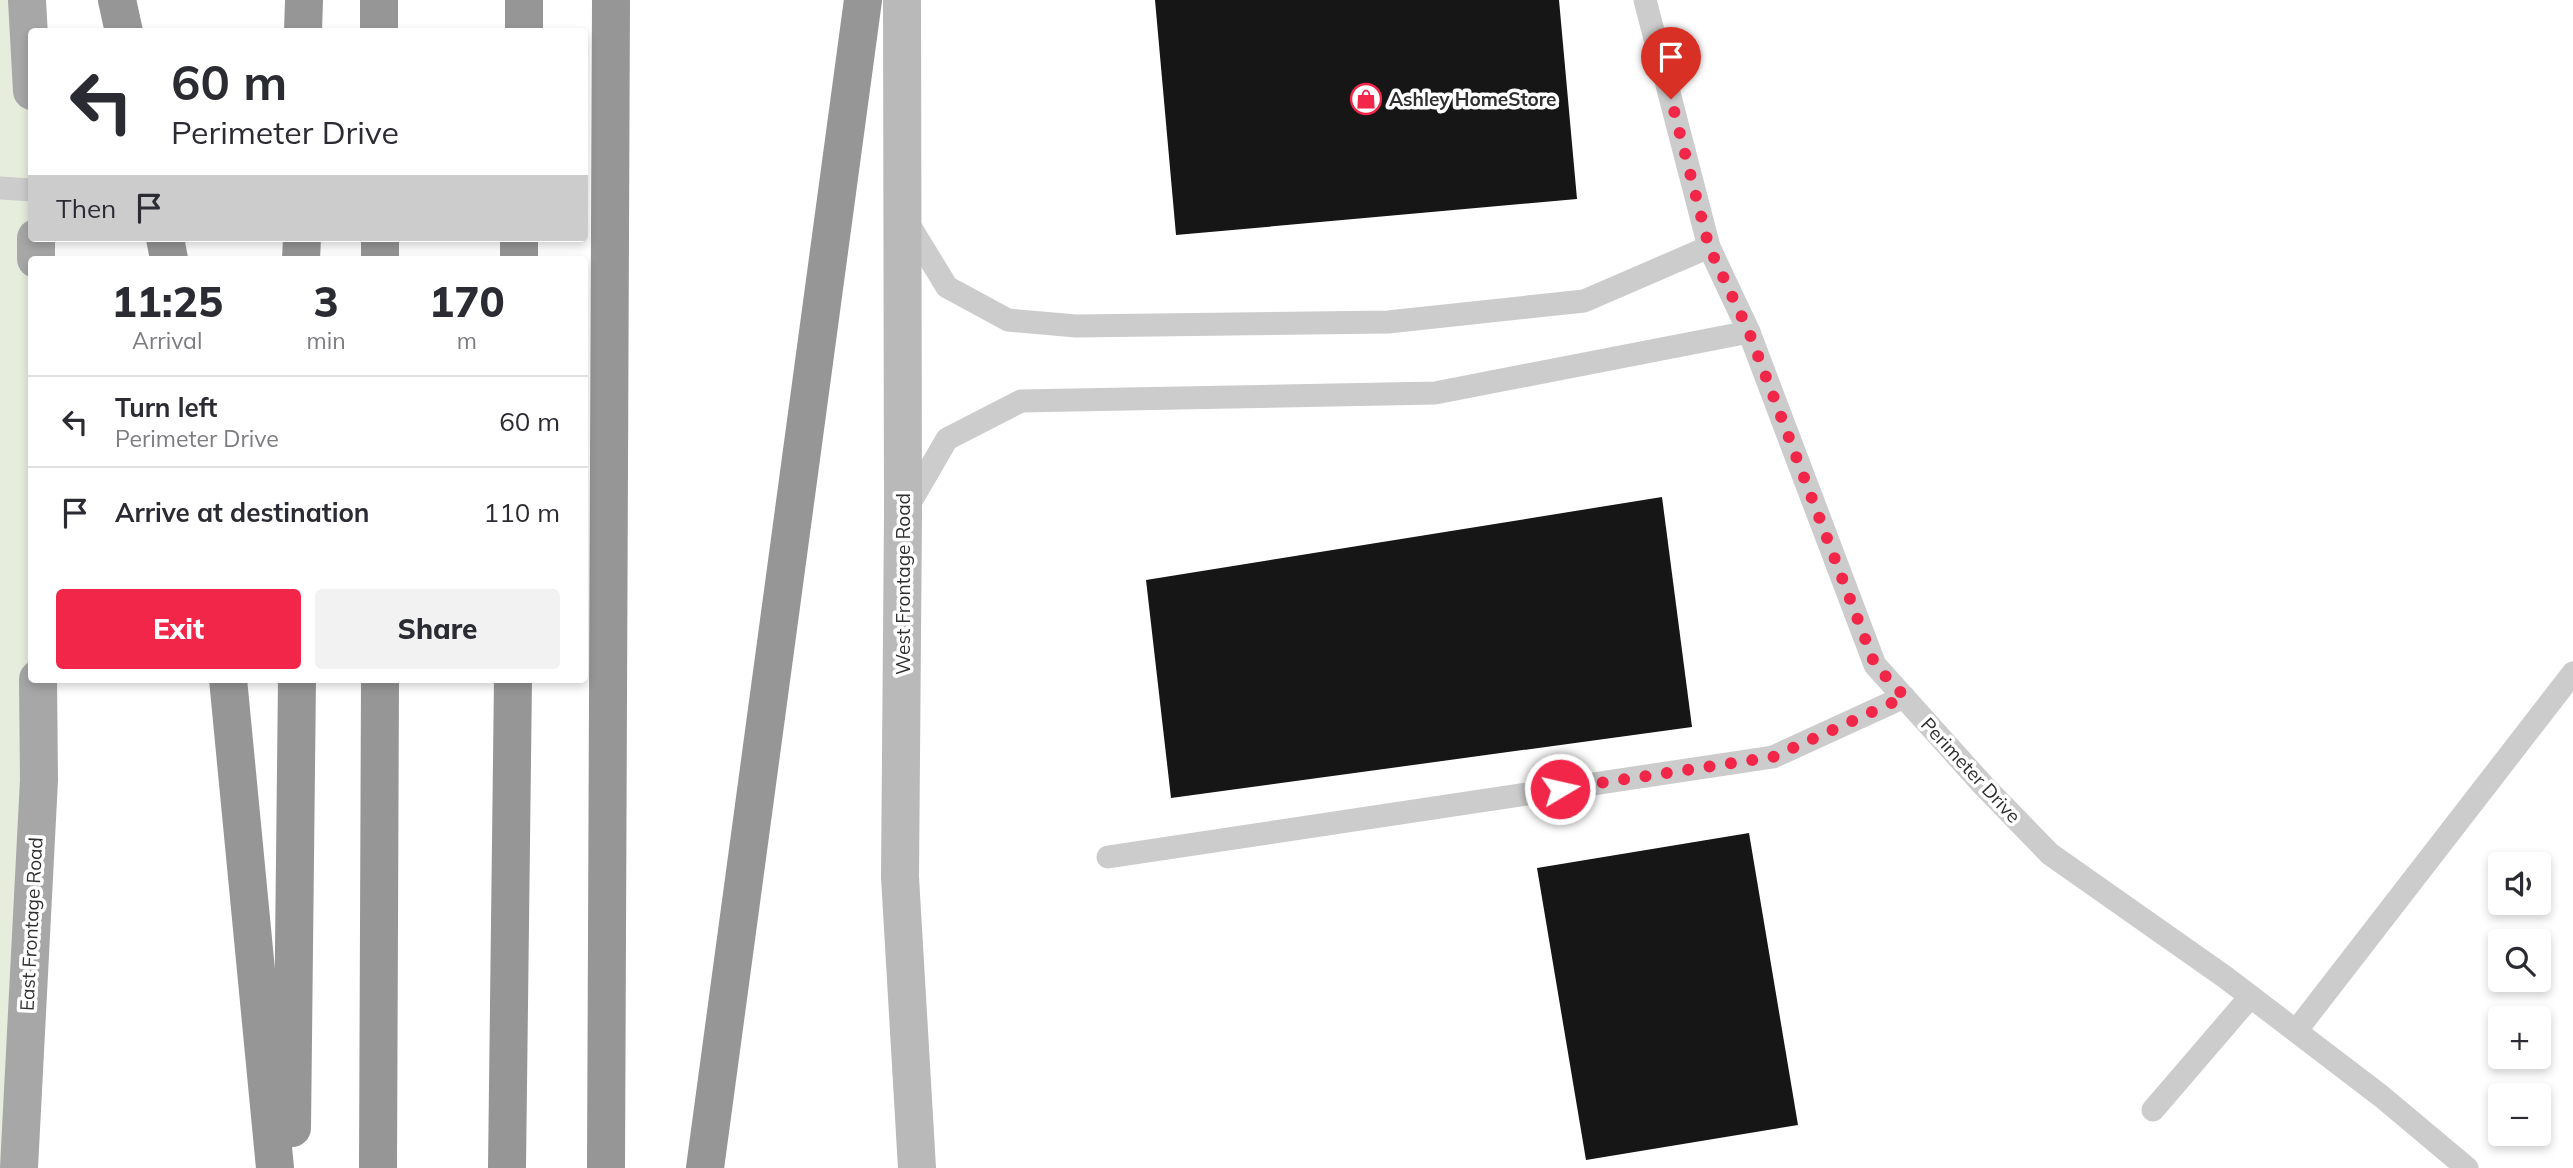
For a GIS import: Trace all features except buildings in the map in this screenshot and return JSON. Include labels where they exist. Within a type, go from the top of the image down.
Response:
[{"type":"highway","points":[[117,0],[123,28]]},
{"type":"highway","points":[[303,0],[303,28]]},
{"type":"highway","points":[[379,0],[379,28]]},
{"type":"highway","points":[[524,0],[524,28]]},
{"type":"highway","points":[[606,1168],[611,0]]},
{"type":"highway","points":[[705,1168],[863,0]]},
{"type":"highway","points":[[228,683],[275,1168]]},
{"type":"highway","points":[[292,1168],[297,683]]},
{"type":"highway","points":[[378,1168],[380,683]]},
{"type":"highway","points":[[507,1168],[513,683]]},
{"type":"main road","points":[[27,0],[29,28]]},
{"type":"main road","name":"East Frontage Road","points":[[19,1168],[39,780],[38,683]]},
{"type":"street","name":"West Frontage Road","points":[[902,0],[904,217],[900,877],[918,1168]]},
{"type":"lane","name":"Perimeter Drive","points":[[1645,0],[1709,247],[1749,332],[1875,665],[1983,785],[2050,853],[2225,977],[2381,1096],[2456,1166]]},
{"type":"lane","points":[[0,188],[28,190]]},
{"type":"lane","points":[[904,217],[947,287],[1008,320],[1076,326],[1388,322],[1584,301],[1709,247]]},
{"type":"lane","points":[[903,514],[947,439],[1021,401],[1436,393],[1749,332]]},
{"type":"lane","points":[[2296,1031],[2573,673]]},
{"type":"lane","points":[[1108,857],[1773,757],[1905,697]]},
{"type":"lane","points":[[2153,1110],[2250,998]]},
{"type":"green space","points":[[0,0],[22,0],[28,109],[28,242],[31,242],[31,256],[28,256],[28,683],[32,683],[0,1168]]},
{"type":"place","name":"Ashley HomeStore","points":[[1366,99]]},
{"type":"route","points":[[1560,789],[1773,757],[1905,697],[1875,665],[1749,332],[1709,247],[1671,99]]}]
